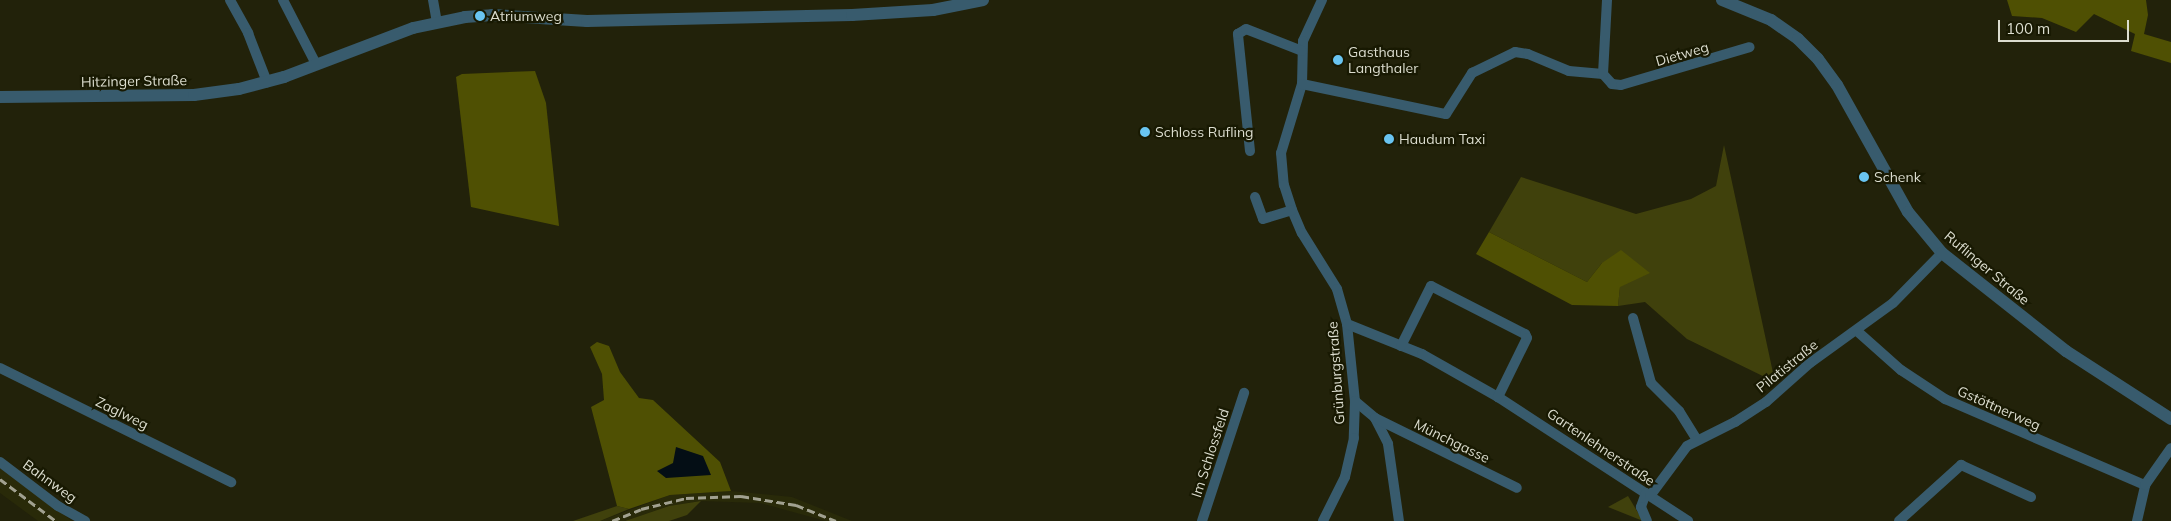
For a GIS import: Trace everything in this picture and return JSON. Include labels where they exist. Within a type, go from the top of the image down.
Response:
[{"type":"street","points":[[230,0],[248,33],[267,82]]},
{"type":"street","points":[[283,0],[316,64]]},
{"type":"street","points":[[433,0],[438,22],[492,16],[587,21],[890,14],[933,10],[983,0]]},
{"type":"street","name":"Grünburgstraße","points":[[1322,0],[1306,32],[1302,52],[1302,84],[1282,147],[1284,185],[1292,210],[1302,233],[1337,290],[1347,324],[1354,401],[1348,467],[1323,521]]},
{"type":"street","points":[[1302,84],[1446,114],[1472,73],[1515,52],[1528,54],[1568,71],[1603,74],[1607,0]]},
{"type":"street","name":"Ruflinger Straße","points":[[1722,0],[1742,3],[1786,30],[1818,59],[1837,85],[1903,204],[1942,253],[2066,351],[2171,419]]},
{"type":"street","name":"Hitzinger Straße","points":[[0,97],[194,95],[267,82],[438,22]]},
{"type":"street","points":[[1250,151],[1239,31],[1251,30],[1302,52]]},
{"type":"street","name":"Dietweg","points":[[1603,74],[1612,84],[1621,86],[1750,47]]},
{"type":"street","points":[[1255,197],[1263,219],[1292,210]]},
{"type":"street","name":"Pilatistraße","points":[[1648,494],[1687,446],[1750,414],[1810,363],[1857,331],[1906,291],[1942,253]]},
{"type":"street","points":[[1400,346],[1431,286],[1525,334],[1527,338],[1498,397]]},
{"type":"street","points":[[1633,318],[1651,383],[1679,412],[1697,440]]},
{"type":"street","name":"Gartenlehnerstraße","points":[[1347,324],[1400,346],[1498,397],[1688,521]]},
{"type":"street","name":"Gstöttnerweg","points":[[1857,331],[1901,370],[1945,399],[2144,485]]},
{"type":"street","name":"Zaglweg","points":[[0,368],[231,482]]},
{"type":"street","name":"Im Schlossfeld","points":[[1202,521],[1244,393]]},
{"type":"street","points":[[1354,401],[1375,418],[1392,455],[1399,521]]},
{"type":"street","name":"Münchgasse","points":[[1375,418],[1517,488]]},
{"type":"street","points":[[2137,521],[2144,485],[2171,448]]},
{"type":"street","name":"Bahnweg","points":[[0,462],[58,506],[85,521]]},
{"type":"street","points":[[1899,521],[1962,465],[2031,497]]},
{"type":"street","points":[[1646,521],[1641,508],[1648,494]]},
{"type":"shaded area","points":[[2007,0],[2146,0],[2148,15],[2144,34],[2171,42],[2171,63],[2131,51],[2135,34],[2094,14],[2076,32],[2042,18],[2012,16]]},
{"type":"shaded area","points":[[535,71],[546,103],[559,226],[471,207],[456,77],[462,74]]},
{"type":"shaded area","points":[[1724,145],[1775,382],[1687,339],[1645,302],[1618,306],[1620,287],[1602,263],[1587,282],[1489,232],[1521,177],[1636,214],[1691,199],[1716,186]]},
{"type":"shaded area","points":[[1489,232],[1587,282],[1602,263],[1621,250],[1650,273],[1620,287],[1618,306],[1572,305],[1476,254]]},
{"type":"shaded area","points":[[597,342],[609,346],[620,372],[639,398],[653,400],[720,462],[731,491],[670,495],[629,509],[617,506],[591,407],[604,400],[602,374],[590,347]]},
{"type":"shaded area","points":[[676,447],[703,456],[711,475],[666,478],[657,471],[673,463]]},
{"type":"shaded area","points":[[0,467],[72,521],[38,521],[0,493]]},
{"type":"shaded area","points":[[731,491],[792,497],[852,521],[826,521],[760,503],[701,501],[669,506],[625,521],[600,521],[670,495]]},
{"type":"shaded area","points":[[1628,496],[1643,521],[1608,507]]},
{"type":"shaded area","points":[[701,501],[687,515],[669,521],[625,521],[669,506]]},
{"type":"shaded area","points":[[617,506],[629,509],[600,521],[573,521]]},
{"type":"railway","points":[[0,479],[56,521]]},
{"type":"railway","points":[[612,521],[641,509],[686,498],[741,496],[796,505],[836,521]]},
{"type":"place","name":"Atriumweg","points":[[480,16]]},
{"type":"place","name":"Gasthaus Langthaler","points":[[1338,60]]},
{"type":"place","name":"Schloss Rufling","points":[[1145,132]]},
{"type":"place","name":"Haudum Taxi","points":[[1389,139]]},
{"type":"place","name":"Schenk","points":[[1864,177]]}]
